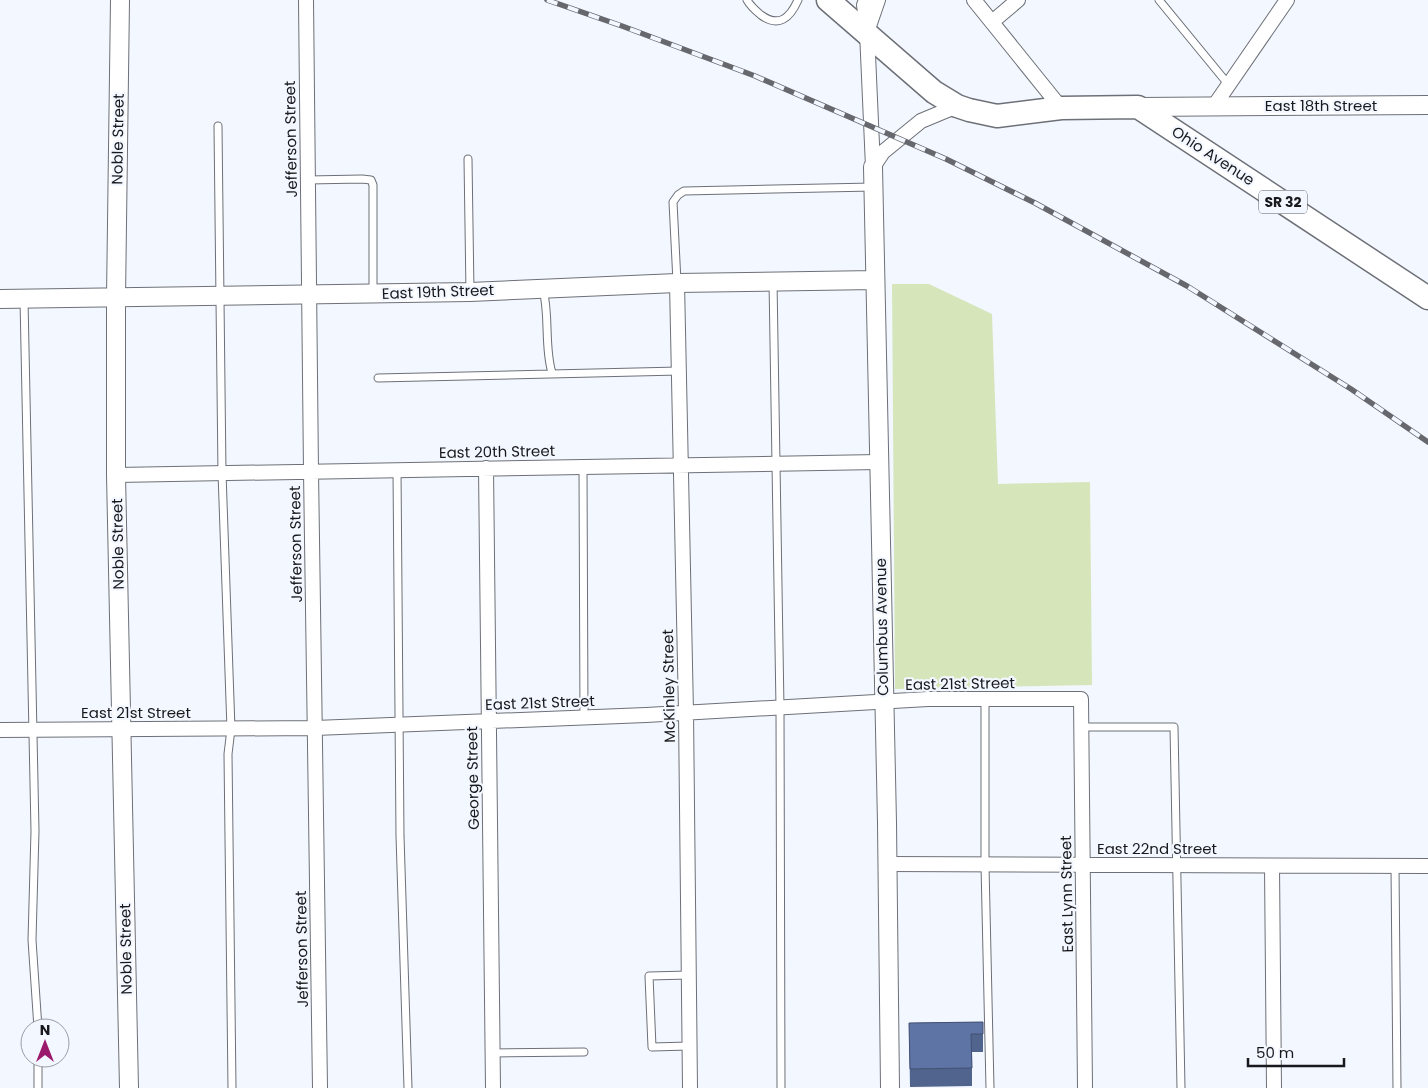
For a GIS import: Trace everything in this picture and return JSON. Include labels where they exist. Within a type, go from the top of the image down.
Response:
[{"type":"main road","points":[[828,0],[934,92],[957,106],[997,116],[1061,108],[1138,107]]},
{"type":"main road","name":"Ohio Avenue","points":[[1138,107],[1428,298]]},
{"type":"street","name":"Noble Street","points":[[120,0],[116,475],[128,1088]]},
{"type":"street","name":"Jefferson Street","points":[[306,0],[320,1088]]},
{"type":"street","points":[[866,0],[864,5],[867,32]]},
{"type":"street","name":"Columbus Avenue","points":[[878,0],[867,32],[873,167],[890,1088]]},
{"type":"street","points":[[974,0],[1061,108]]},
{"type":"street","points":[[992,22],[1018,0]]},
{"type":"street","points":[[1214,106],[1286,0]]},
{"type":"street","name":"East 18th Street","points":[[1138,107],[1428,105]]},
{"type":"street","points":[[873,167],[883,152],[921,121],[957,106]]},
{"type":"street","name":"East 19th Street","points":[[0,299],[470,292],[677,282],[875,280]]},
{"type":"street","name":"McKinley Street","points":[[677,282],[686,712],[690,1088]]},
{"type":"street","name":"East 20th Street","points":[[116,475],[879,462]]},
{"type":"street","name":"George Street","points":[[486,468],[493,1088]]},
{"type":"street","name":"East 21st Street","points":[[0,730],[316,728],[780,708],[928,699],[1081,699]]},
{"type":"street","name":"East Lynn Street","points":[[1081,699],[1085,1088]]},
{"type":"street","name":"East 22nd Street","points":[[887,864],[1428,866]]},
{"type":"street","points":[[1272,866],[1274,1088]]},
{"type":"lane","points":[[747,0],[751,7],[769,21],[779,21],[786,18],[798,0]]},
{"type":"lane","points":[[1159,0],[1228,84]]},
{"type":"lane","points":[[218,126],[222,473],[230,729],[228,754],[232,1088]]},
{"type":"lane","points":[[468,159],[470,292]]},
{"type":"lane","points":[[308,180],[371,180],[373,185],[373,294]]},
{"type":"lane","points":[[677,282],[673,202],[678,195],[684,192],[873,187]]},
{"type":"lane","points":[[773,281],[780,708],[781,1088]]},
{"type":"lane","points":[[542,288],[547,305],[549,362],[552,373]]},
{"type":"lane","points":[[24,299],[35,831],[32,940],[37,1018]]},
{"type":"lane","points":[[378,378],[679,371]]},
{"type":"lane","points":[[584,467],[584,717]]},
{"type":"lane","points":[[397,470],[400,836],[408,1088]]},
{"type":"lane","points":[[985,699],[985,865],[990,1088]]},
{"type":"lane","points":[[1081,727],[1174,727],[1181,1088]]},
{"type":"lane","points":[[1395,866],[1397,1088]]},
{"type":"lane","points":[[689,975],[649,976],[652,1047],[689,1046]]},
{"type":"lane","points":[[493,1053],[584,1052]]},
{"type":"lane","points":[[38,1068],[38,1088]]},
{"type":"green space","points":[[892,284],[929,284],[992,314],[998,484],[1090,482],[1092,685],[895,689]]},
{"type":"building","points":[[983,1022],[983,1034],[971,1034],[972,1068],[910,1069],[909,1023]]},
{"type":"railway","points":[[547,0],[755,76],[946,159],[1035,203],[1187,286],[1351,389],[1428,442]]}]
